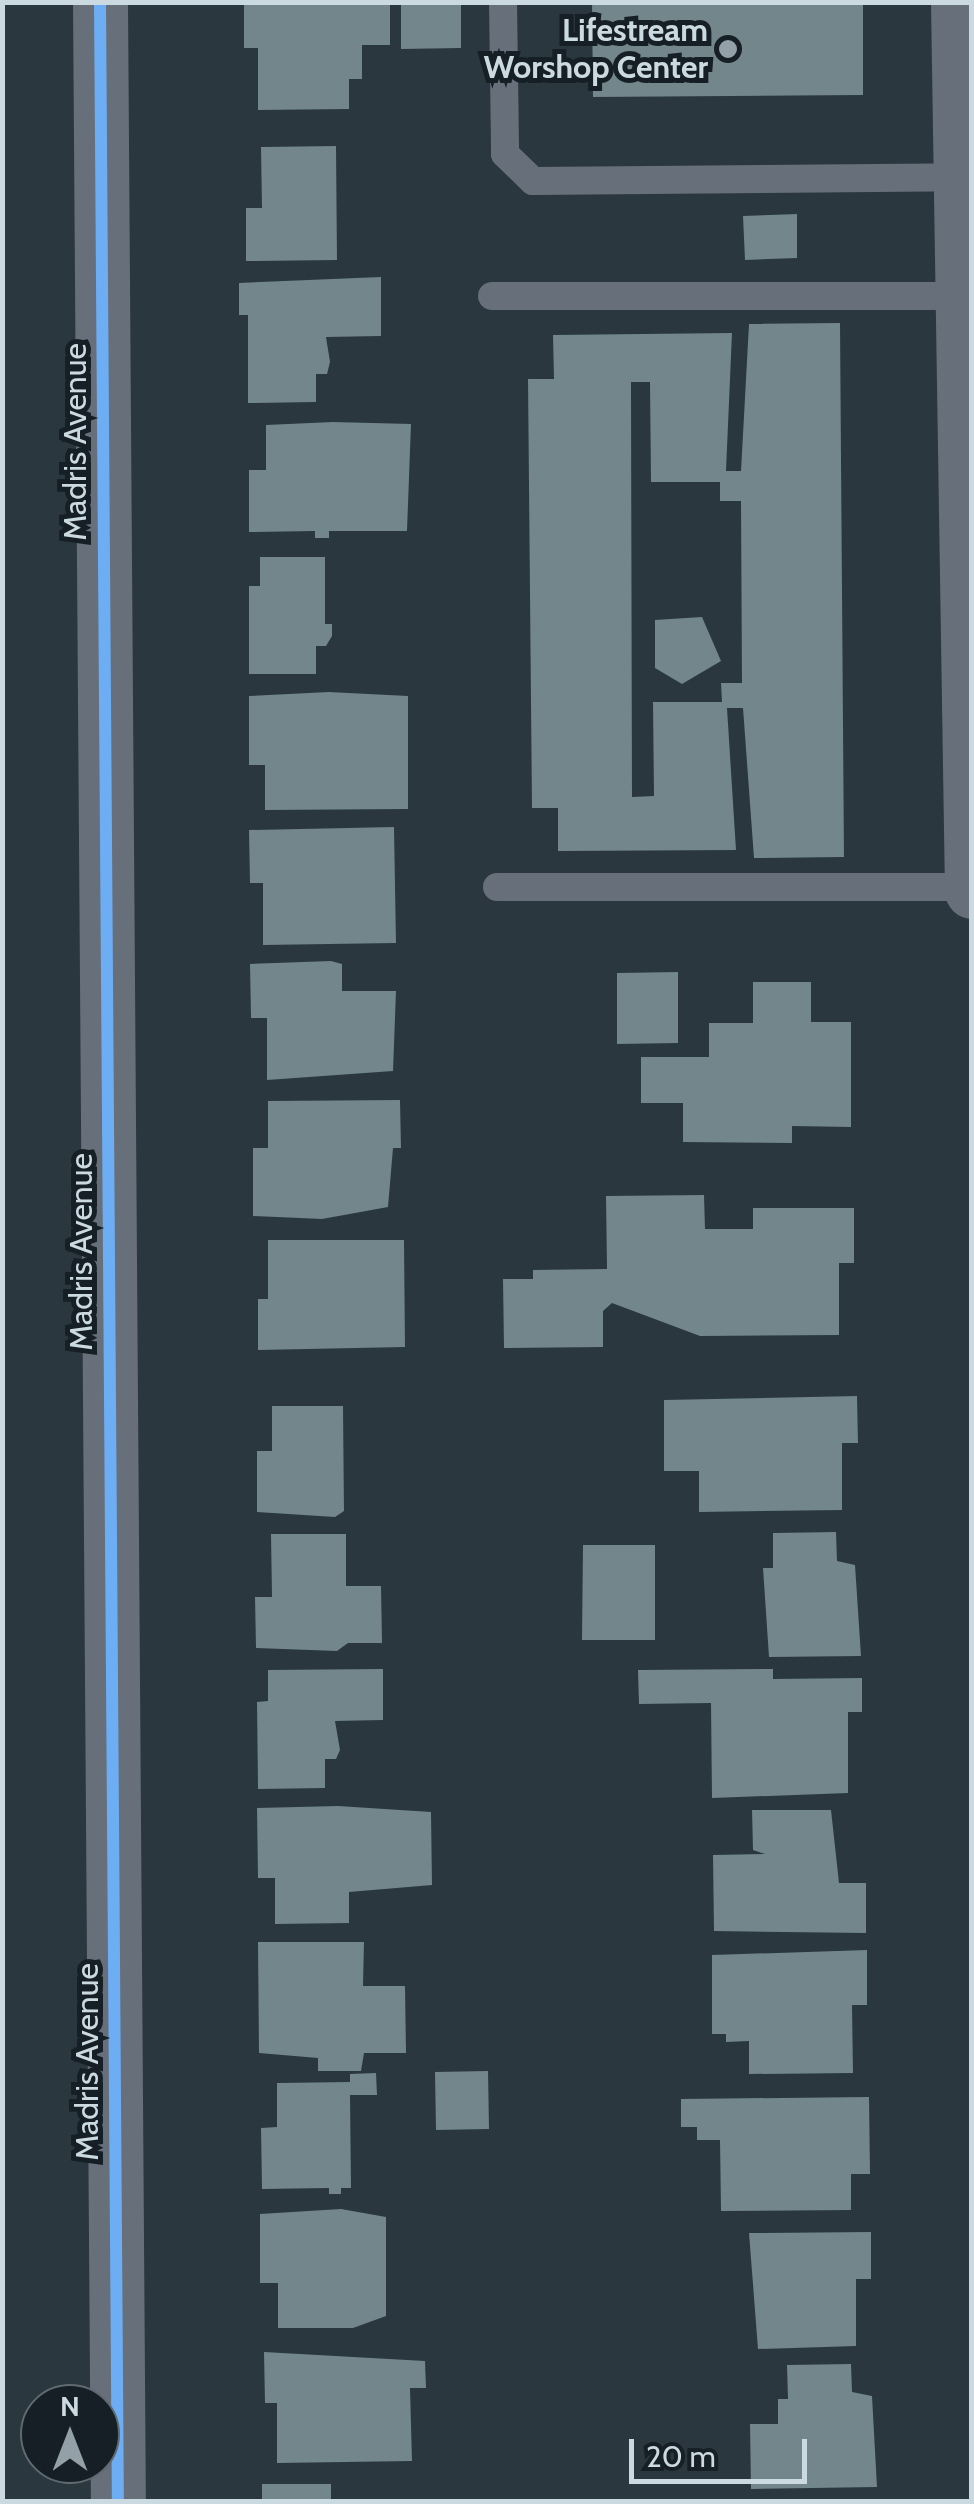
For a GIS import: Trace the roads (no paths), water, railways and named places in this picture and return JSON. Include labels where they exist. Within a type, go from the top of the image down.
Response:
[{"type":"street","name":"Madris Avenue","points":[[100,2],[118,2502]]},
{"type":"street","points":[[958,2],[966,121],[961,176],[972,889]]},
{"type":"lane","points":[[504,2],[505,154],[533,180],[961,176]]},
{"type":"lane","points":[[492,296],[962,296]]},
{"type":"lane","points":[[497,887],[972,889]]},
{"type":"place","name":"Lifestream Worshop Center","points":[[728,49]]}]
